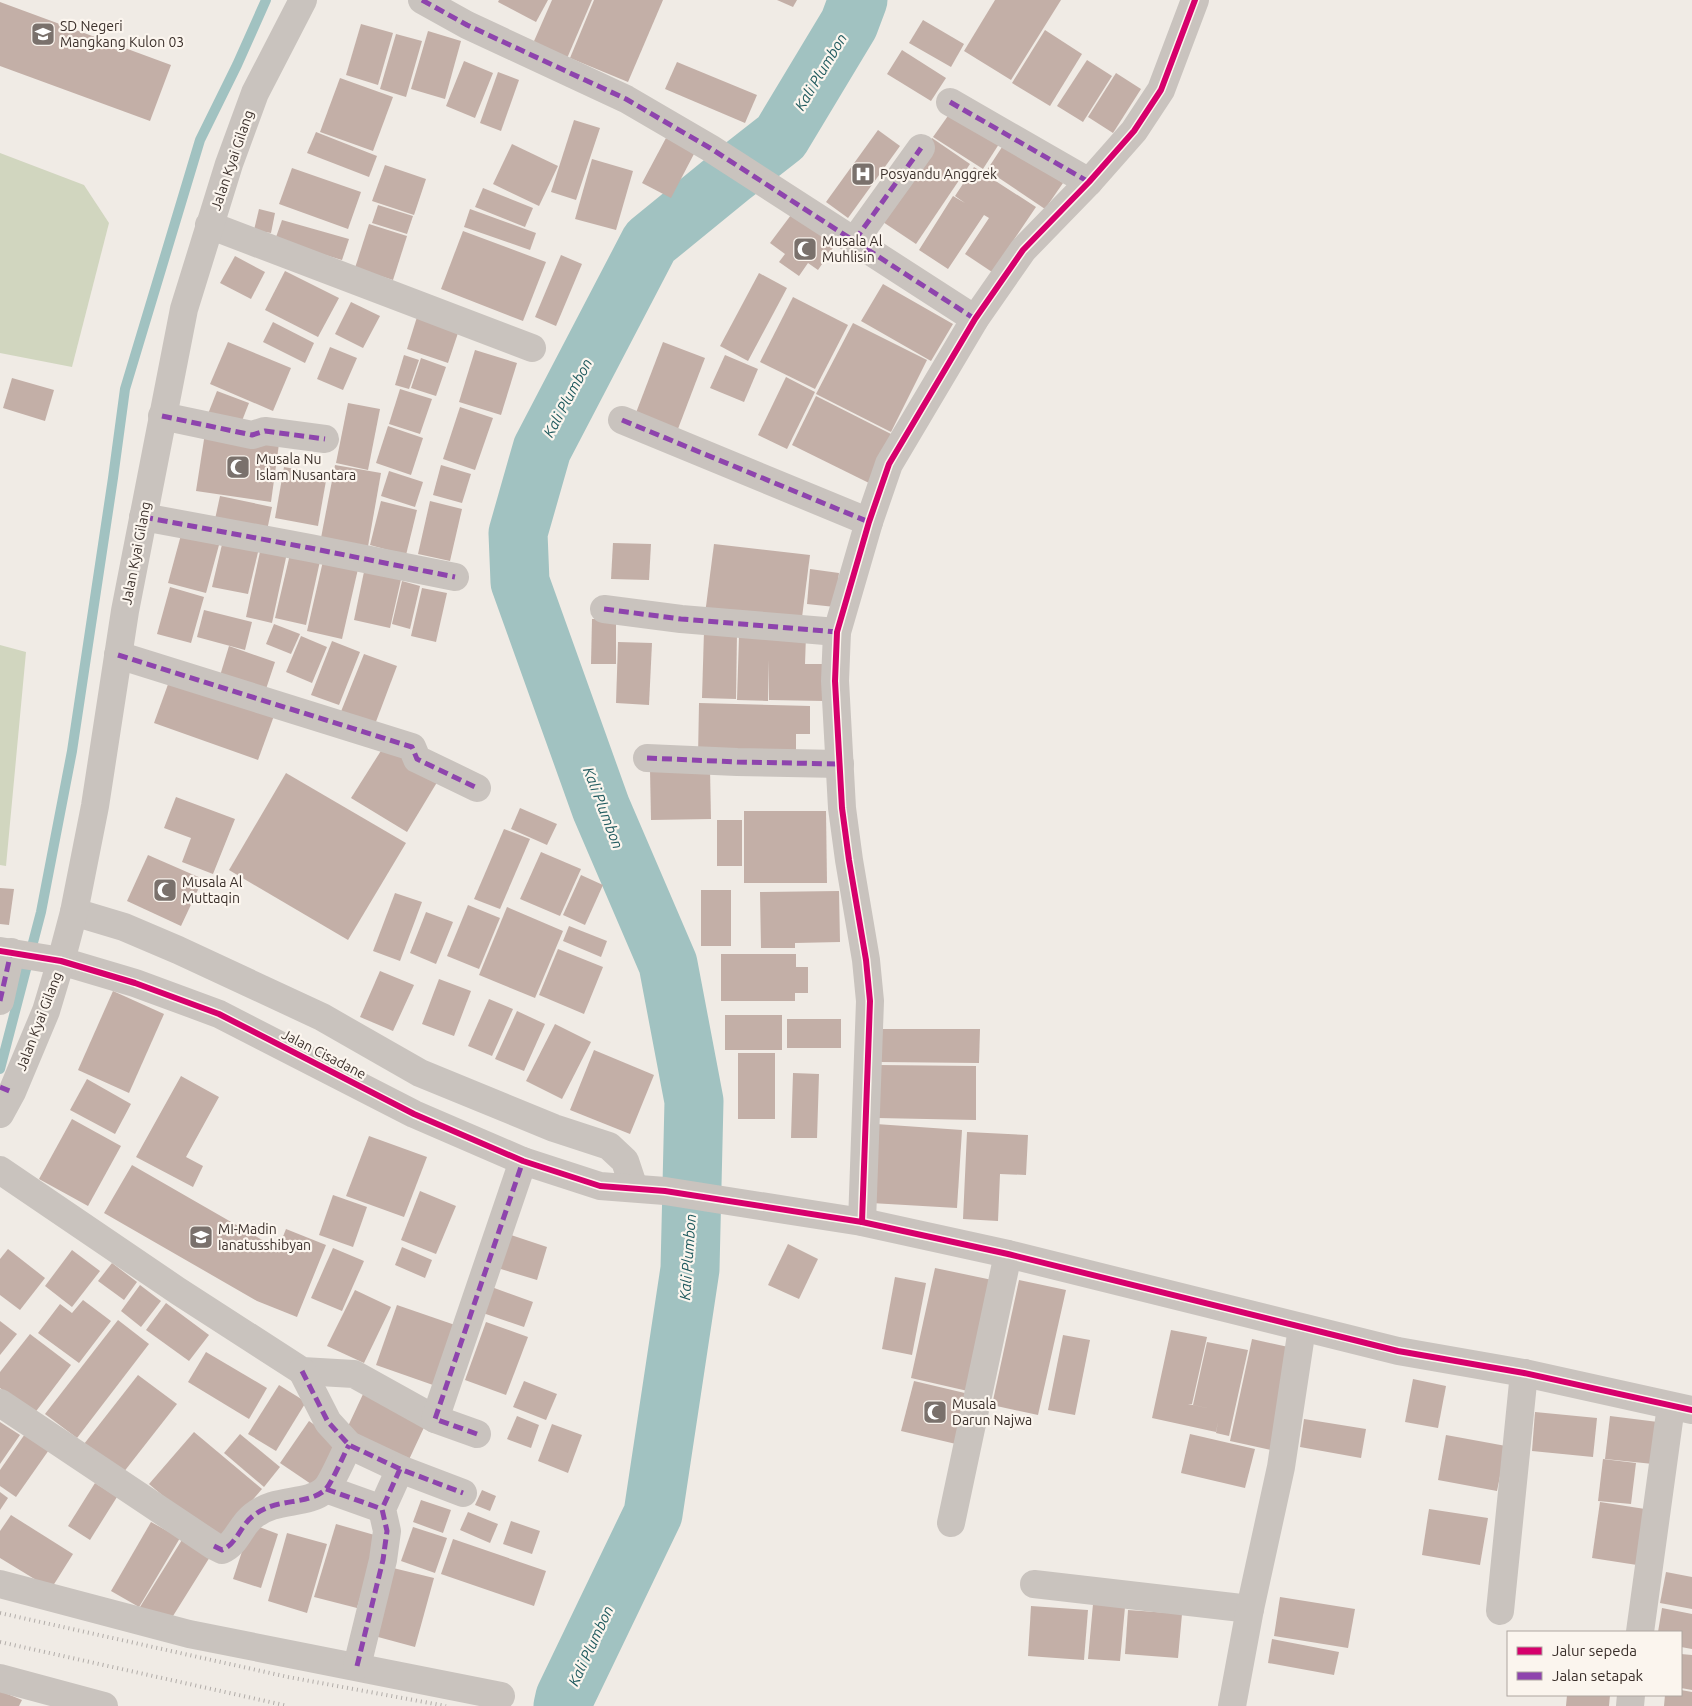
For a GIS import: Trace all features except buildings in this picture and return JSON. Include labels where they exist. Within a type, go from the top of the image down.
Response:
[{"type":"street","points":[[422,0],[467,26],[626,99],[710,148],[975,319]]},
{"type":"street","points":[[862,1222],[870,1001],[866,960],[842,808],[835,681],[837,632],[869,522],[889,464],[975,319],[1023,250],[1089,182],[1134,131],[1161,90],[1196,0]]},
{"type":"street","name":"Jalan Kyai Gilang","points":[[3,1095],[46,1011],[26,955],[74,912],[95,806],[118,655],[143,517],[184,309],[229,164],[255,93],[298,2]]},
{"type":"street","points":[[950,102],[1089,182]]},
{"type":"street","points":[[855,240],[921,148]]},
{"type":"street","points":[[209,225],[532,348]]},
{"type":"street","points":[[162,416],[252,436],[265,431],[325,439]]},
{"type":"street","points":[[622,420],[869,522]]},
{"type":"street","points":[[143,517],[455,577]]},
{"type":"street","points":[[604,609],[681,619],[837,632]]},
{"type":"street","points":[[118,655],[412,747],[417,759],[476,788]]},
{"type":"street","points":[[647,758],[840,764]]},
{"type":"street","points":[[74,912],[124,927],[322,1017],[420,1073],[554,1128],[609,1146],[625,1161],[634,1188]]},
{"type":"street","points":[[0,1001],[26,955]]},
{"type":"street","name":"Jalan Cisadane","points":[[26,955],[135,983],[219,1014],[414,1114],[523,1161],[600,1186],[664,1191],[862,1222],[1008,1254],[1398,1351],[1524,1373],[1681,1408]]},
{"type":"street","points":[[435,1419],[523,1161]]},
{"type":"street","points":[[0,1170],[178,1291],[302,1371],[354,1374],[435,1419],[477,1434]]},
{"type":"street","points":[[951,1523],[1008,1254]]},
{"type":"street","points":[[1232,1706],[1250,1609],[1281,1468],[1302,1328]]},
{"type":"street","points":[[302,1371],[328,1422],[349,1445],[400,1469],[463,1493]]},
{"type":"street","points":[[1500,1611],[1524,1373]]},
{"type":"street","points":[[0,1403],[222,1550],[229,1547],[252,1516],[271,1505],[313,1498],[326,1489],[349,1445]]},
{"type":"street","points":[[1640,1631],[1681,1408]]},
{"type":"street","points":[[357,1666],[383,1560],[387,1532],[382,1509],[400,1469]]},
{"type":"street","points":[[326,1489],[382,1509]]},
{"type":"street","points":[[0,1584],[189,1634],[501,1696]]},
{"type":"street","points":[[1034,1584],[1250,1609]]},
{"type":"street","points":[[0,1678],[104,1706]]},
{"type":"green space","points":[[0,153],[84,185],[109,223],[72,367],[0,353]]},
{"type":"green space","points":[[0,645],[26,652],[6,866],[0,865]]},
{"type":"waterway","points":[[0,1069],[41,912],[72,751],[125,389],[200,140],[266,0]]},
{"type":"waterway","name":"Kali Plumbon","points":[[563,1706],[565,1697],[653,1514],[690,1269],[694,1101],[668,964],[601,808],[520,582],[518,533],[542,449],[650,242],[781,137],[849,24],[858,0]]},
{"type":"railway","points":[[0,1613],[288,1677],[446,1706]]},
{"type":"railway","points":[[0,1642],[288,1706]]},
{"type":"marked path","points":[[422,0],[467,25],[626,99],[710,148],[975,319]]},
{"type":"marked path","points":[[950,102],[1089,182]]},
{"type":"marked path","points":[[855,240],[921,148]]},
{"type":"marked path","points":[[162,416],[252,435],[265,431],[325,439]]},
{"type":"marked path","points":[[622,420],[869,522]]},
{"type":"marked path","points":[[143,517],[455,577]]},
{"type":"marked path","points":[[604,609],[681,619],[837,632]]},
{"type":"marked path","points":[[118,655],[412,747],[417,759],[477,788]]},
{"type":"marked path","points":[[647,758],[840,764]]},
{"type":"marked path","points":[[0,1001],[11,952]]},
{"type":"marked path","points":[[0,1087],[12,1092]]},
{"type":"marked path","points":[[477,1434],[435,1419],[523,1161]]},
{"type":"marked path","points":[[302,1371],[328,1422],[349,1445],[400,1469]]},
{"type":"marked path","points":[[214,1546],[222,1550],[227,1547],[249,1520],[262,1510],[271,1506],[309,1498],[325,1490],[349,1445]]},
{"type":"marked path","points":[[357,1666],[383,1560],[387,1531],[382,1509],[400,1469],[463,1493]]},
{"type":"marked path","points":[[326,1489],[382,1509]]},
{"type":"cycle path","points":[[862,1222],[870,1001],[866,960],[842,808],[835,681],[837,632],[869,522],[889,464],[975,319],[1023,250],[1089,182],[1134,131],[1161,90],[1195,0]]},
{"type":"cycle path","points":[[0,951],[61,961],[135,983],[219,1014],[414,1114],[523,1161],[600,1186],[665,1191],[862,1222],[1008,1254],[1398,1351],[1524,1373],[1692,1410]]},
{"type":"place","name":"SD Negeri Mangkang Kulon 03","points":[[43,34]]},
{"type":"place","name":"Posyandu Anggrek","points":[[863,174]]},
{"type":"place","name":"Musala Al Muhlisin","points":[[805,249]]},
{"type":"place","name":"Musala Nu Islam Nusantara","points":[[238,467]]},
{"type":"place","name":"Musala Al Muttaqin","points":[[165,890]]},
{"type":"place","name":"MI-Madin Ianatusshibyan","points":[[201,1237]]},
{"type":"place","name":"Musala Darun Najwa","points":[[935,1412]]}]
